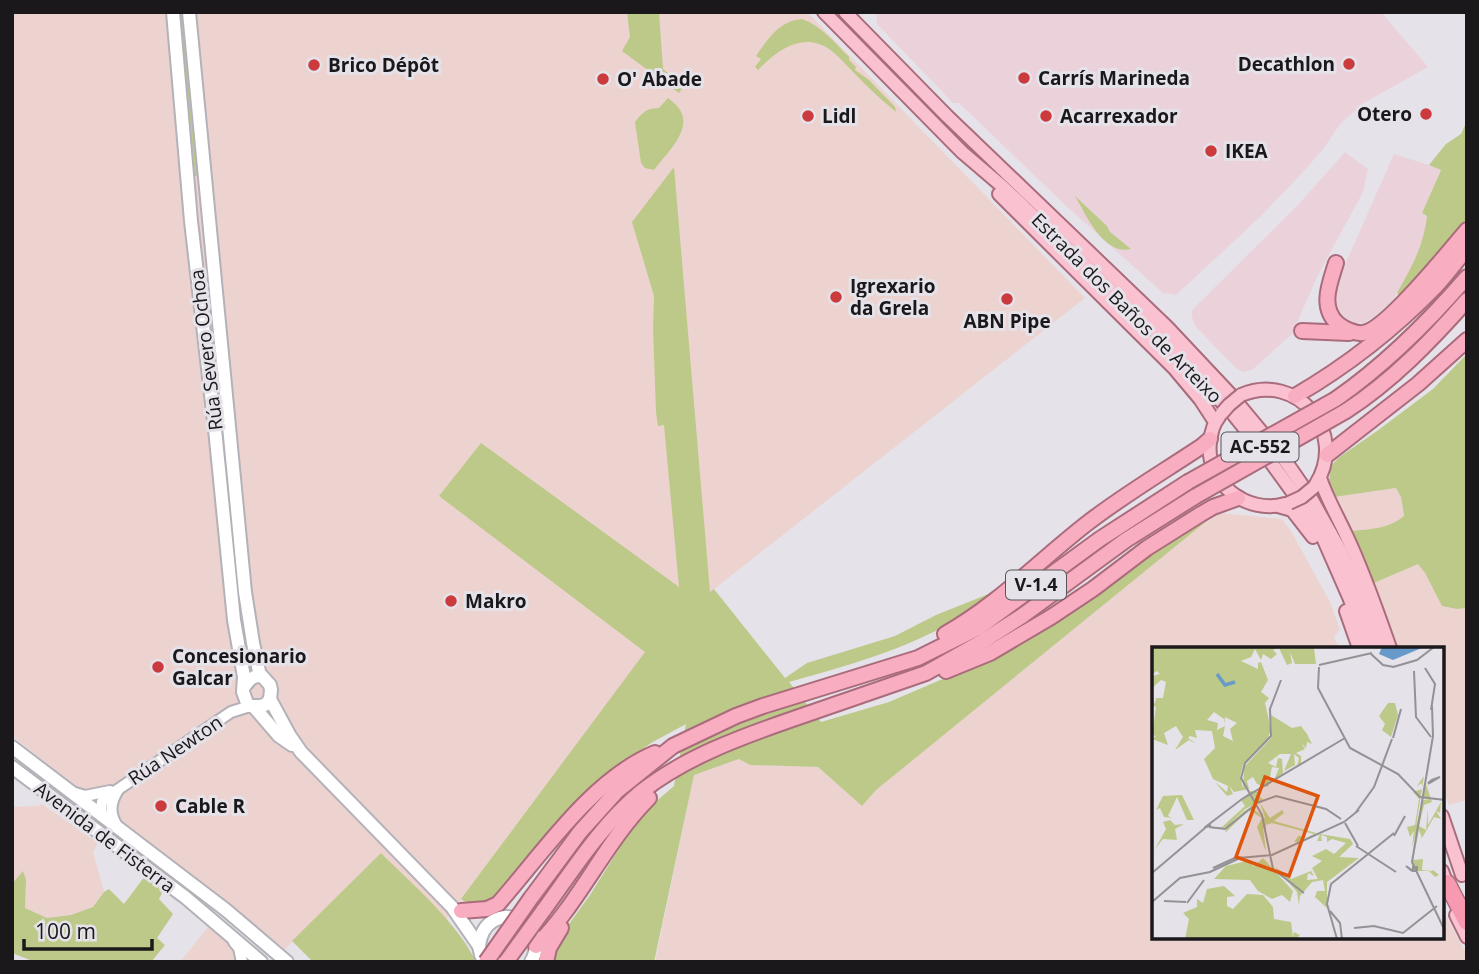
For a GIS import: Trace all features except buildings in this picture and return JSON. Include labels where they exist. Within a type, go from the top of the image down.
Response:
[{"type":"highway","points":[[1302,331],[1364,333],[1376,329],[1417,288],[1467,230]]},
{"type":"highway","points":[[1295,396],[1334,373],[1382,337],[1437,285],[1467,248]]},
{"type":"highway","points":[[1336,263],[1326,296],[1330,314],[1339,325],[1354,333]]},
{"type":"highway","name":"V-1.4","points":[[486,962],[580,832],[617,791],[673,746],[736,716],[918,658],[978,628],[1100,539],[1188,482],[1336,399],[1359,383],[1467,277]]},
{"type":"highway","name":"V-1.4","points":[[506,962],[601,832],[640,793],[670,772],[749,734],[926,673],[983,641],[1126,540],[1195,496],[1346,411],[1382,385],[1467,300]]},
{"type":"highway","points":[[1327,456],[1418,384],[1467,340]]},
{"type":"highway","points":[[877,672],[964,624],[1089,522],[1210,439]]},
{"type":"highway","points":[[926,673],[945,672],[990,653],[1062,610],[1147,548],[1200,514],[1238,498]]},
{"type":"highway","points":[[456,909],[487,909],[498,904],[585,803],[631,765],[673,746]]},
{"type":"highway","points":[[536,957],[547,935],[640,807],[667,782],[708,752]]},
{"type":"highway","points":[[494,921],[548,846]]},
{"type":"highway","points":[[1455,879],[1467,922]]},
{"type":"main road","name":"Rúa Severo Ochoa","points":[[173,12],[191,221],[233,620],[248,699],[279,736],[301,752],[456,909],[480,946],[481,955],[486,962]]},
{"type":"main road","name":"Rúa Severo Ochoa","points":[[189,12],[245,592],[260,676],[270,685],[270,699],[301,752]]},
{"type":"main road","name":"Estrada dos Baños de Arteixo","points":[[824,12],[962,152],[1137,313],[1209,386],[1252,436],[1324,540],[1367,647]]},
{"type":"main road","name":"Estrada dos Baños de Arteixo","points":[[845,12],[955,124],[1167,327],[1254,422],[1311,498],[1341,552],[1378,647]]},
{"type":"main road","points":[[179,83],[186,118],[205,300],[211,308],[218,308]]},
{"type":"main road","name":"AC-552","points":[[962,152],[992,187],[1174,368],[1218,418]]},
{"type":"main road","points":[[1251,391],[1281,391],[1295,396],[1310,407],[1326,440],[1327,456],[1317,482],[1302,497],[1283,505],[1264,506],[1238,498],[1213,472],[1209,452],[1210,439],[1218,418],[1241,395],[1251,391]]},
{"type":"main road","name":"AC-552","points":[[1317,482],[1347,536],[1389,647]]},
{"type":"main road","points":[[1283,505],[1292,510],[1312,534],[1336,586],[1358,647]]},
{"type":"main road","points":[[260,676],[251,678],[248,699],[265,705],[270,699]]},
{"type":"main road","name":"Avenida de Fisterra","points":[[12,747],[226,910],[287,962]]},
{"type":"main road","name":"Avenida de Fisterra","points":[[12,767],[185,897],[223,929],[249,960]]},
{"type":"main road","points":[[102,816],[113,833],[165,874],[185,897]]},
{"type":"main road","points":[[1444,826],[1455,879],[1452,906],[1467,937]]},
{"type":"main road","points":[[1444,837],[1455,879]]},
{"type":"main road","name":"Rúa Severo Ochoa","points":[[456,909],[494,921],[507,916],[524,922],[535,936],[536,957]]},
{"type":"main road","points":[[480,946],[480,937],[494,921]]},
{"type":"main road","points":[[249,960],[256,951],[262,951],[278,962]]},
{"type":"street","name":"Rúa Newton","points":[[117,827],[112,818],[111,807],[120,787],[248,699]]},
{"type":"street","name":"Avenida de Fisterra","points":[[71,791],[85,796],[102,794],[120,787]]},
{"type":"street","name":"Avenida de Fisterra","points":[[102,816],[102,802],[120,787]]},
{"type":"shaded area","points":[[12,12],[807,12],[1085,298],[714,589],[646,652],[447,919],[381,853],[285,949],[12,736]]},
{"type":"shaded area","points":[[876,12],[1381,12],[1428,67],[1362,104],[1340,124],[1324,148],[1261,216],[1176,295],[1163,293],[1064,204],[959,103],[953,103],[877,24]]},
{"type":"shaded area","points":[[1345,152],[1368,169],[1363,192],[1317,277],[1292,334],[1252,370],[1244,372],[1237,369],[1195,326],[1192,310],[1298,205]]},
{"type":"shaded area","points":[[1394,154],[1441,169],[1422,213],[1427,216],[1424,237],[1416,259],[1393,300],[1374,317],[1363,323],[1353,323],[1346,319],[1336,305],[1336,285]]},
{"type":"shaded area","points":[[1396,488],[1401,497],[1404,516],[1395,524],[1376,529],[1351,531],[1334,497]]},
{"type":"shaded area","points":[[1219,511],[1282,519],[1329,600],[1340,629],[1334,637],[1339,647],[1152,647],[1152,939],[1444,939],[1444,913],[1467,955],[1467,962],[655,962],[694,775],[739,759],[750,765],[818,767],[862,806],[875,790]]},
{"type":"shaded area","points":[[1418,564],[1442,606],[1467,608],[1467,800],[1449,805],[1444,792],[1444,647],[1396,647],[1374,583]]},
{"type":"shaded area","points":[[42,804],[98,843],[93,852],[104,892],[93,907],[71,915],[47,918],[25,908],[26,880],[23,872],[12,884],[12,807]]},
{"type":"shaded area","points":[[210,925],[251,962],[180,962]]},
{"type":"green space","points":[[178,12],[183,12],[198,176],[195,176]]},
{"type":"green space","points":[[627,12],[659,12],[663,69],[684,86],[679,93],[622,51],[630,37]]},
{"type":"green space","points":[[802,19],[822,30],[849,57],[856,67],[855,70],[869,80],[895,107],[896,112],[836,55],[819,44],[809,42],[790,46],[773,56],[758,70],[755,67],[761,59],[756,56],[770,37],[787,23]]},
{"type":"green space","points":[[668,98],[679,108],[683,126],[676,142],[654,170],[645,168],[641,163],[635,122],[646,111],[659,108]]},
{"type":"green space","points":[[1467,121],[1467,220],[1401,298],[1397,293],[1423,238],[1427,216],[1422,213],[1441,170],[1429,165],[1446,144],[1461,134]]},
{"type":"green space","points":[[674,167],[710,592],[714,589],[785,678],[807,663],[895,636],[936,615],[991,593],[970,610],[928,635],[889,651],[789,682],[821,722],[889,702],[987,660],[1219,511],[876,790],[862,806],[818,767],[750,765],[739,759],[694,775],[654,962],[550,962],[556,942],[590,895],[635,823],[674,786],[686,724],[651,743],[626,761],[493,900],[473,904],[461,899],[645,652],[439,496],[481,443],[679,587],[664,425],[658,426],[656,412],[654,296],[632,222]]},
{"type":"green space","points":[[1075,196],[1131,249],[1121,250],[1104,240],[1090,223]]},
{"type":"green space","points":[[214,330],[245,635],[241,635],[209,331]]},
{"type":"green space","points":[[1467,354],[1467,608],[1457,609],[1442,606],[1418,564],[1374,583],[1351,531],[1386,526],[1404,516],[1401,497],[1396,488],[1334,497],[1329,480],[1332,465],[1338,458],[1433,389]]},
{"type":"green space","points":[[381,853],[446,919],[476,962],[313,962],[292,941]]},
{"type":"green space","points":[[23,871],[26,880],[25,908],[47,918],[71,915],[93,907],[109,889],[124,904],[145,876],[163,891],[159,899],[173,914],[157,938],[165,945],[151,962],[35,962],[36,960],[12,953],[12,884]]},
{"type":"place","name":"Decathlon","points":[[1349,64]]},
{"type":"place","name":"Brico Dépôt","points":[[314,65]]},
{"type":"place","name":"Carrís Marineda","points":[[1024,78]]},
{"type":"place","name":"O' Abade","points":[[603,79]]},
{"type":"place","name":"Otero","points":[[1426,114]]},
{"type":"place","name":"Lidl","points":[[808,116]]},
{"type":"place","name":"Acarrexador","points":[[1046,116]]},
{"type":"place","name":"IKEA","points":[[1211,151]]},
{"type":"place","name":"Igrexario da Grela","points":[[836,297]]},
{"type":"place","name":"ABN Pipe","points":[[1007,299]]},
{"type":"place","name":"Makro","points":[[451,601]]},
{"type":"place","name":"Concesionario Galcar","points":[[158,667]]},
{"type":"place","name":"Cable R","points":[[161,806]]}]
